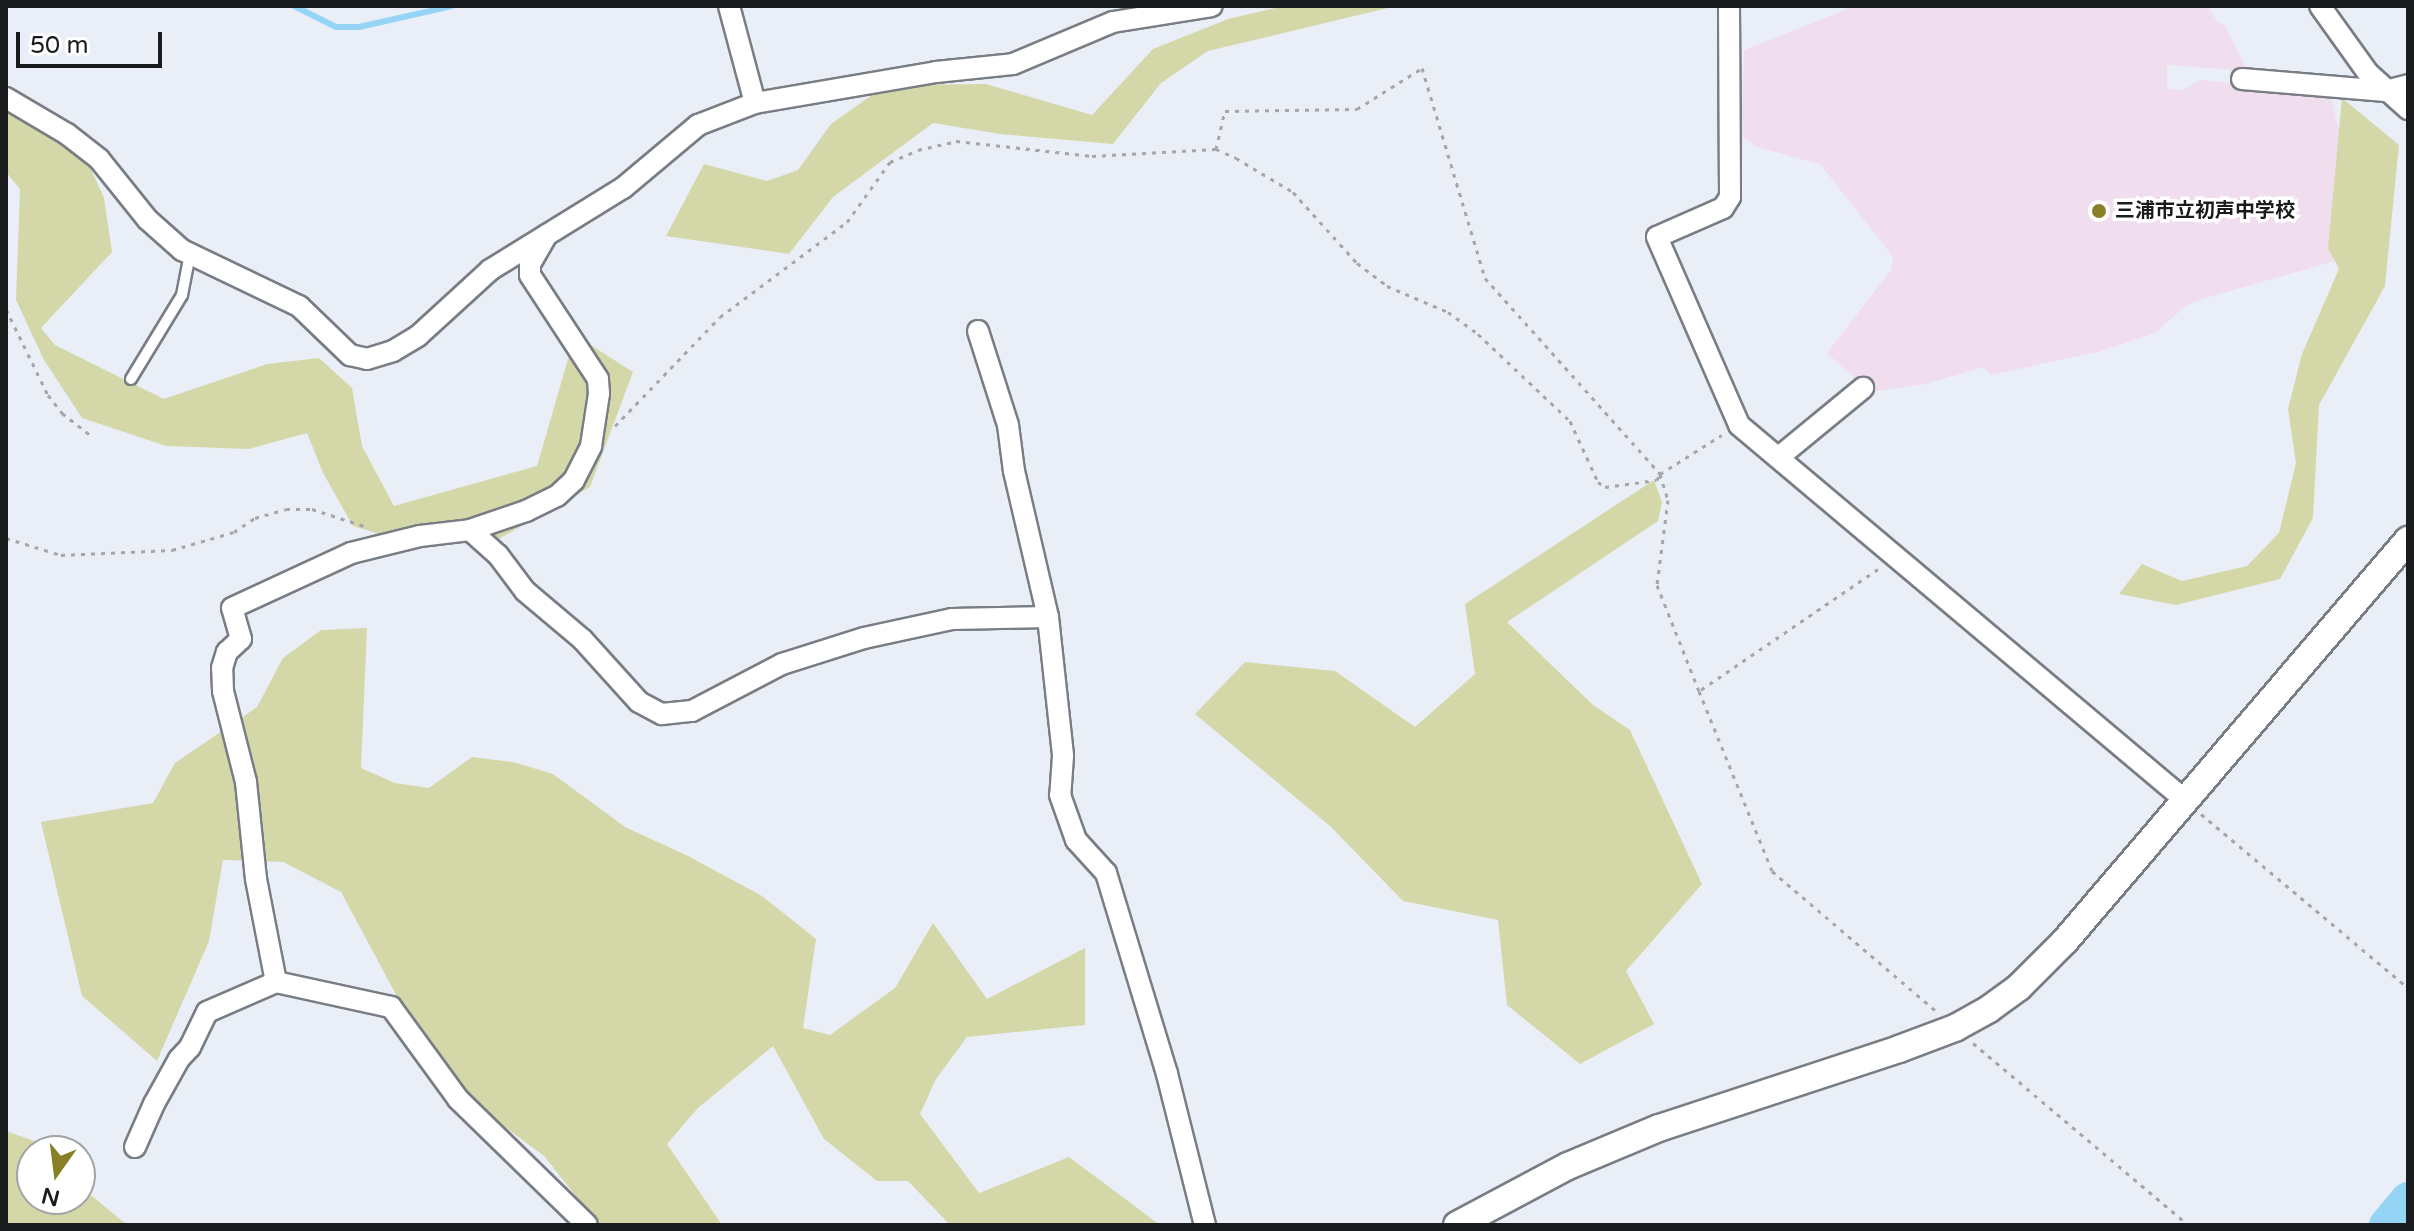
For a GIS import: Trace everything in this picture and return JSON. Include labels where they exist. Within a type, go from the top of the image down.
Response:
[{"type":"street","points":[[729,6],[755,103]]},
{"type":"street","points":[[6,98],[67,134],[99,159],[147,219],[190,254],[299,306],[350,355],[367,359],[393,351],[418,336],[490,270],[549,230],[623,188],[698,125],[755,103],[936,72],[1013,64],[1113,22],[1212,6]]},
{"type":"street","points":[[1729,6],[1730,197],[1723,208],[1657,237],[1739,425],[2186,801]]},
{"type":"street","points":[[2320,6],[2368,73],[2408,109]]},
{"type":"street","points":[[2242,79],[2386,91],[2408,85]]},
{"type":"street","points":[[276,982],[256,879],[246,782],[223,691],[222,668],[227,652],[241,639],[232,608],[351,553],[391,542],[470,530],[526,511],[557,496],[574,480],[591,446],[599,394],[598,379],[529,269],[549,230]]},
{"type":"street","points":[[978,331],[1008,425],[1014,471],[1048,617],[1063,756],[1060,795],[1076,840],[1106,873],[1167,1074],[1205,1225]]},
{"type":"street","points":[[1779,457],[1863,388]]},
{"type":"street","points":[[470,530],[498,555],[525,591],[582,639],[639,702],[662,714],[692,711],[782,664],[864,638],[952,619],[1048,617]]},
{"type":"street","points":[[1457,1225],[1568,1166],[1659,1128],[1955,1028],[1989,1009],[2042,966],[2408,540]]},
{"type":"street","points":[[135,1147],[154,1104],[179,1059],[190,1047],[207,1012],[276,982],[391,1007],[404,1020],[458,1099],[587,1225]]},
{"type":"lane","points":[[131,379],[182,295],[190,254]]},
{"type":"path","points":[[1216,149],[1225,111],[1357,109],[1422,68],[1485,278],[1660,474],[1668,500],[1657,585],[1772,871],[2188,1225]]},
{"type":"path","points":[[611,430],[720,317],[847,222],[890,162],[918,150],[956,141],[1092,156],[1216,149],[1277,179],[1293,192],[1357,263],[1387,286],[1448,312],[1478,334],[1570,421],[1598,482],[1605,487],[1657,480],[1660,474],[1739,425]]},
{"type":"path","points":[[6,309],[48,395],[62,413],[90,435]]},
{"type":"path","points":[[6,538],[61,555],[172,550],[234,532],[255,518],[286,509],[312,509],[362,524],[391,542]]},
{"type":"path","points":[[1699,691],[1897,555]]},
{"type":"path","points":[[2186,801],[2408,988]]},
{"type":"shaded area","name":"三浦市立初声中学校","points":[[1855,6],[2208,6],[2218,23],[2224,24],[2248,71],[2167,65],[2167,89],[2183,90],[2200,80],[2324,92],[2331,97],[2344,151],[2339,260],[2202,299],[2187,305],[2155,333],[2098,352],[1990,375],[1984,367],[1926,384],[1871,392],[1827,353],[1891,270],[1893,257],[1820,164],[1757,147],[1741,136],[1744,50]]},
{"type":"green space","points":[[1284,6],[1396,6],[1208,51],[1161,83],[1113,144],[1000,134],[933,123],[833,197],[789,254],[666,236],[704,164],[767,181],[798,170],[831,124],[886,85],[986,84],[1092,115],[1153,49],[1228,19]]},
{"type":"green space","points":[[2342,98],[2399,145],[2385,286],[2319,405],[2313,518],[2280,579],[2176,605],[2119,594],[2142,564],[2182,581],[2247,566],[2279,533],[2296,463],[2288,409],[2302,354],[2339,269],[2328,248]]},
{"type":"green space","points":[[6,109],[85,156],[104,198],[112,252],[41,328],[55,345],[164,399],[267,364],[319,358],[352,388],[362,446],[394,506],[537,466],[575,335],[633,372],[590,487],[488,545],[392,538],[353,526],[323,473],[307,433],[249,449],[166,446],[82,418],[44,360],[16,300],[20,189],[6,172]]},
{"type":"green space","points":[[1654,480],[1662,502],[1658,521],[1507,622],[1593,705],[1630,730],[1702,884],[1626,971],[1654,1024],[1580,1064],[1507,1005],[1498,920],[1403,901],[1330,826],[1195,714],[1245,662],[1335,671],[1415,727],[1475,674],[1465,604]]},
{"type":"green space","points":[[367,628],[361,768],[395,783],[429,788],[472,757],[513,762],[553,774],[625,827],[688,856],[762,896],[816,939],[803,1028],[830,1035],[895,988],[933,923],[987,999],[1085,948],[1085,1025],[967,1037],[936,1079],[920,1114],[979,1193],[1069,1157],[1160,1225],[950,1225],[908,1181],[877,1181],[824,1139],[773,1046],[698,1108],[667,1144],[722,1225],[599,1225],[544,1156],[482,1110],[400,1002],[341,892],[283,862],[223,860],[209,941],[157,1061],[82,996],[41,822],[153,803],[175,763],[257,707],[283,658],[321,630]]},
{"type":"green space","points":[[6,1131],[17,1135],[16,1215],[96,1215],[96,1199],[127,1225],[6,1225]]},
{"type":"waterway","points":[[294,6],[336,27],[359,27],[452,6]]},
{"type":"waterway","points":[[2386,1225],[2408,1199]]},
{"type":"place","name":"三浦市立初声中学校","points":[[2099,211]]}]
